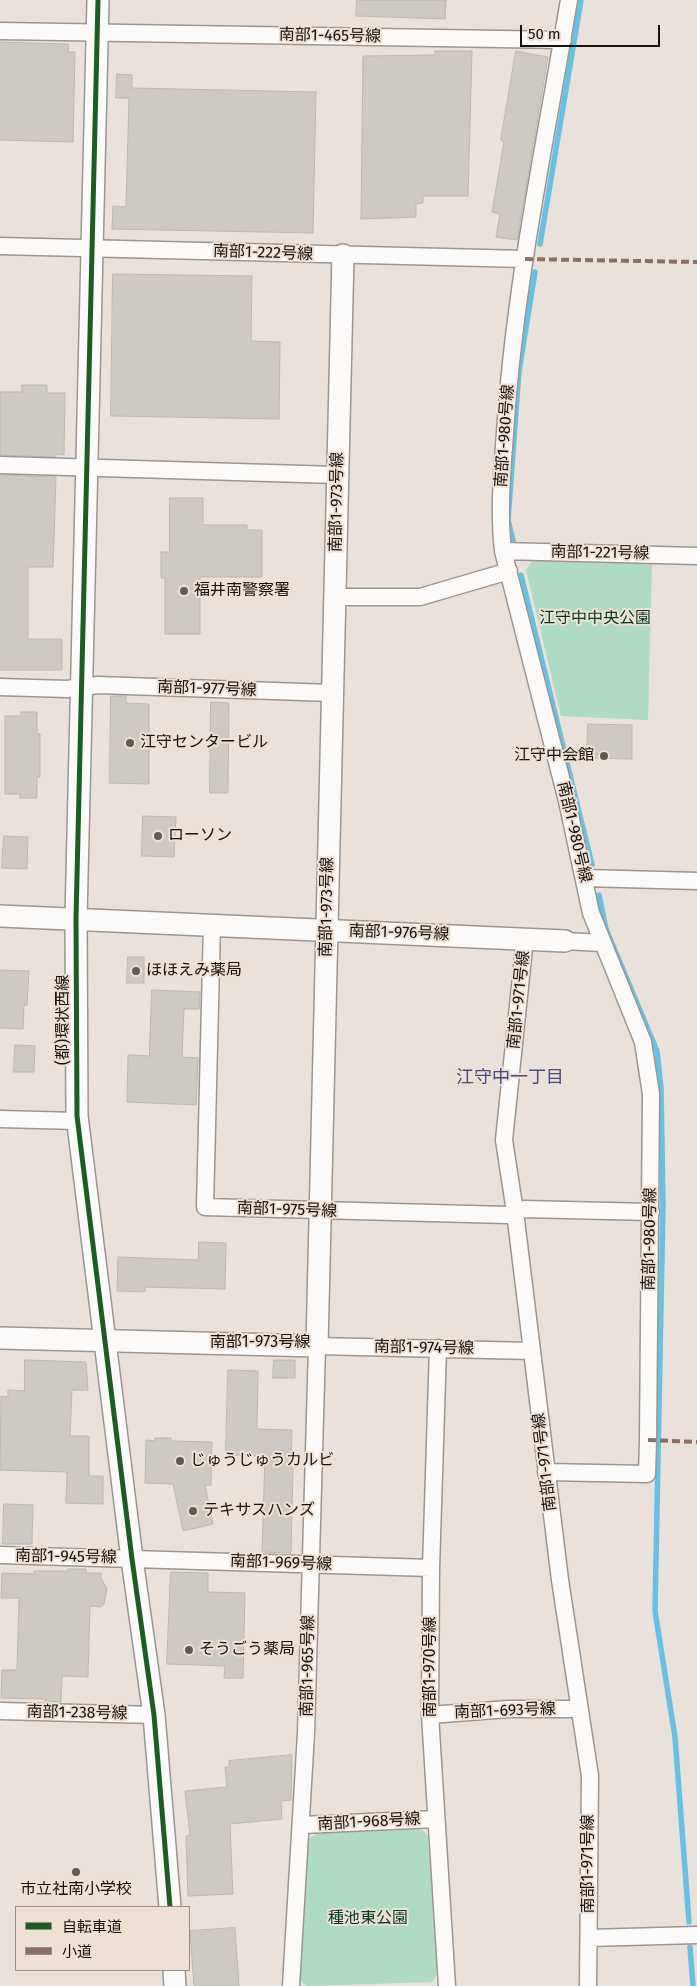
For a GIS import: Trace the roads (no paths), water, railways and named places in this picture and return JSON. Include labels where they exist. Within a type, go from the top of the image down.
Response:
[{"type":"street","name":"(都)環状西線","points":[[98,0],[76,918],[77,1121],[132,1559],[154,1714],[170,1906]]},
{"type":"street","name":"南部1-980号線","points":[[546,1472],[647,1474],[651,1094],[643,1042],[591,913],[585,878],[503,551],[499,522],[510,369],[525,259],[570,0]]},
{"type":"street","name":"南部1-465号線","points":[[0,31],[563,40]]},
{"type":"street","name":"南部1-222号線","points":[[0,246],[525,259]]},
{"type":"street","name":"南部1-973号線","points":[[0,1338],[317,1346],[343,255]]},
{"type":"street","points":[[0,465],[338,475]]},
{"type":"street","name":"南部1-221号線","points":[[503,551],[697,556]]},
{"type":"street","points":[[334,596],[420,597],[509,571]]},
{"type":"street","name":"南部1-977号線","points":[[0,687],[98,686],[332,692]]},
{"type":"street","points":[[585,878],[697,881]]},
{"type":"street","name":"南部1-976号線","points":[[0,916],[526,938],[602,943]]},
{"type":"street","name":"南部1-975号線","points":[[212,924],[205,1206],[320,1211],[507,1215],[524,1209],[651,1212]]},
{"type":"street","name":"南部1-971号線","points":[[526,938],[504,1140],[515,1212],[546,1472],[590,1776],[588,1986]]},
{"type":"street","points":[[0,1119],[77,1121]]},
{"type":"street","name":"南部1-974号線","points":[[317,1346],[532,1351]]},
{"type":"street","name":"南部1-965号線","points":[[292,1986],[302,1825],[317,1346]]},
{"type":"street","name":"南部1-970号線","points":[[438,1348],[431,1568],[430,1715],[447,1986]]},
{"type":"street","name":"南部1-945号線","points":[[0,1556],[132,1559]]},
{"type":"street","name":"南部1-969号線","points":[[132,1559],[431,1568]]},
{"type":"street","name":"南部1-693号線","points":[[430,1715],[509,1709],[579,1709]]},
{"type":"street","name":"南部1-238号線","points":[[0,1711],[154,1714]]},
{"type":"street","name":"南部1-968号線","points":[[302,1825],[436,1819]]},
{"type":"street","points":[[589,1938],[697,1935]]},
{"type":"street","points":[[174,1971],[175,1986]]},
{"type":"waterway","points":[[540,244],[581,0]]},
{"type":"waterway","points":[[513,541],[508,520],[519,371],[535,272]]},
{"type":"waterway","points":[[521,575],[592,865]]},
{"type":"waterway","points":[[599,895],[606,929],[657,1051],[661,1088],[663,1205],[655,1611],[675,1737],[689,1922]]},
{"type":"waterway","points":[[690,1947],[693,1986]]},
{"type":"place","name":"福井南警察署","points":[[184,591]]},
{"type":"place","name":"江守センタービル","points":[[130,743]]},
{"type":"place","name":"江守中会館","points":[[604,756]]},
{"type":"place","name":"ローソン","points":[[158,836]]},
{"type":"place","name":"ほほえみ薬局","points":[[136,971]]},
{"type":"place","name":"じゅうじゅうカルビ","points":[[180,1461]]},
{"type":"place","name":"テキサスハンズ","points":[[193,1511]]},
{"type":"place","name":"そうごう薬局","points":[[189,1650]]},
{"type":"place","name":"市立社南小学校","points":[[76,1872]]},
{"type":"district","name":"江守中一丁目","points":[[510,1078]]},
{"type":"park label","name":"江守中中央公園","points":[[595,619]]},
{"type":"park label","name":"種池東公園","points":[[368,1919]]}]
